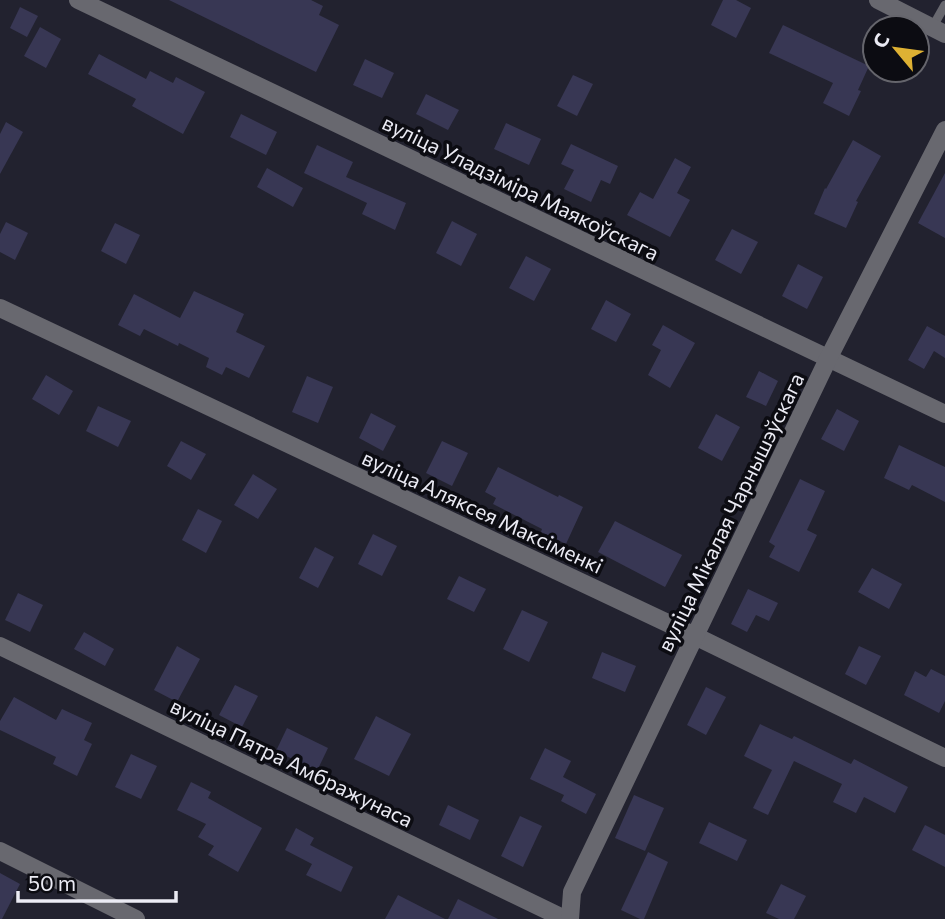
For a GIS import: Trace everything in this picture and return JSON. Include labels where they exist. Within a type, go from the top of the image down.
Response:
[{"type":"street","name":"вуліца Уладзіміра Маякоўскага","points":[[78,0],[945,414]]},
{"type":"street","points":[[878,0],[938,31]]},
{"type":"street","name":"вуліца Мікалая Чарнышэўскага","points":[[568,919],[572,892],[828,359],[945,130]]},
{"type":"street","name":"вуліца Аляксея Максіменкі","points":[[0,308],[695,636],[945,758]]},
{"type":"street","name":"вуліца Пятра Амбражунаса","points":[[0,646],[568,919]]},
{"type":"street","points":[[0,850],[136,919]]},
{"type":"lane","points":[[938,31],[945,5]]},
{"type":"building","points":[[169,0],[311,0],[323,6],[319,15],[339,25],[316,72]]},
{"type":"building","points":[[723,0],[736,0],[751,8],[736,38],[711,25]]},
{"type":"building","points":[[20,7],[38,16],[27,37],[10,28]]},
{"type":"building","points":[[783,25],[861,62],[861,83],[858,90],[861,91],[849,116],[823,103],[833,83],[769,53]]},
{"type":"building","points":[[40,27],[61,39],[46,68],[24,56]]},
{"type":"building","points":[[99,54],[146,79],[150,71],[173,83],[176,77],[205,92],[183,134],[132,106],[136,99],[88,74]]},
{"type":"building","points":[[365,59],[394,73],[382,98],[353,85]]},
{"type":"building","points":[[573,75],[593,84],[577,116],[557,106]]},
{"type":"building","points":[[426,94],[459,110],[448,130],[416,114]]},
{"type":"building","points":[[241,114],[277,132],[266,155],[230,137]]},
{"type":"building","points":[[6,122],[23,132],[0,174],[0,134]]},
{"type":"building","points":[[506,123],[541,139],[529,165],[494,149]]},
{"type":"building","points":[[853,140],[881,156],[856,201],[858,202],[846,228],[814,214],[825,188]]},
{"type":"building","points":[[571,144],[618,166],[610,184],[601,180],[591,202],[564,189],[574,170],[561,164]]},
{"type":"building","points":[[317,145],[353,162],[346,177],[406,203],[395,230],[362,214],[367,203],[304,173]]},
{"type":"building","points":[[675,158],[691,167],[677,193],[690,200],[670,237],[627,215],[640,192],[653,199]]},
{"type":"building","points":[[267,168],[303,188],[293,207],[257,187]]},
{"type":"building","points":[[945,173],[945,238],[918,223]]},
{"type":"building","points":[[452,221],[477,234],[461,266],[436,253]]},
{"type":"building","points":[[6,222],[28,233],[15,260],[0,252],[0,234]]},
{"type":"building","points":[[115,223],[140,235],[126,264],[101,251]]},
{"type":"building","points":[[732,229],[758,242],[741,274],[715,260]]},
{"type":"building","points":[[526,256],[551,269],[534,301],[509,288]]},
{"type":"building","points":[[798,264],[823,277],[807,309],[782,296]]},
{"type":"building","points":[[194,291],[244,314],[236,332],[265,346],[249,378],[226,367],[222,375],[206,367],[209,358],[179,343],[178,346],[144,329],[140,336],[118,325],[134,294],[180,318]]},
{"type":"building","points":[[606,300],[631,314],[616,342],[591,329]]},
{"type":"building","points":[[663,325],[695,343],[670,388],[648,375],[661,350],[652,345]]},
{"type":"building","points":[[927,326],[945,336],[945,358],[934,351],[924,369],[908,360]]},
{"type":"building","points":[[759,371],[778,381],[766,406],[746,397]]},
{"type":"building","points":[[46,375],[73,391],[59,415],[32,399]]},
{"type":"building","points":[[307,376],[333,387],[318,423],[292,412]]},
{"type":"building","points":[[98,406],[131,421],[118,447],[86,431]]},
{"type":"building","points":[[837,409],[859,421],[844,451],[821,439]]},
{"type":"building","points":[[371,413],[396,426],[383,451],[359,438]]},
{"type":"building","points":[[716,414],[740,427],[722,461],[698,448]]},
{"type":"building","points":[[181,441],[206,454],[191,480],[167,466]]},
{"type":"building","points":[[442,441],[468,453],[452,486],[426,473]]},
{"type":"building","points":[[899,445],[945,467],[945,502],[912,485],[909,490],[884,478]]},
{"type":"building","points":[[498,467],[583,507],[566,544],[493,504],[496,498],[485,492]]},
{"type":"building","points":[[253,474],[277,489],[258,519],[234,505]]},
{"type":"building","points":[[800,479],[825,491],[807,530],[817,535],[799,572],[769,557],[775,546],[769,542]]},
{"type":"building","points":[[198,509],[222,521],[206,553],[182,540]]},
{"type":"building","points":[[615,521],[682,555],[665,587],[598,552]]},
{"type":"building","points":[[373,534],[397,546],[382,576],[358,564]]},
{"type":"building","points":[[315,547],[334,557],[318,588],[299,578]]},
{"type":"building","points":[[872,568],[902,584],[889,609],[858,592]]},
{"type":"building","points":[[459,576],[486,589],[474,612],[447,599]]},
{"type":"building","points":[[748,589],[778,603],[769,621],[756,615],[747,632],[731,624]]},
{"type":"building","points":[[18,593],[43,605],[30,632],[5,620]]},
{"type":"building","points":[[522,610],[548,622],[529,662],[503,649]]},
{"type":"building","points":[[84,632],[114,649],[105,666],[74,649]]},
{"type":"building","points":[[177,646],[200,659],[177,702],[154,690]]},
{"type":"building","points":[[859,646],[881,656],[866,685],[845,674]]},
{"type":"building","points":[[602,652],[636,666],[625,692],[592,678]]},
{"type":"building","points":[[931,669],[945,676],[945,701],[939,713],[904,695],[915,671],[926,677]]},
{"type":"building","points":[[235,685],[258,696],[242,727],[219,715]]},
{"type":"building","points":[[706,687],[726,697],[706,735],[687,725]]},
{"type":"building","points":[[14,697],[56,720],[62,709],[92,723],[84,740],[92,744],[77,776],[53,764],[56,757],[0,730],[0,721]]},
{"type":"building","points":[[376,716],[411,734],[389,776],[354,759]]},
{"type":"building","points":[[760,724],[792,739],[794,736],[851,764],[854,759],[908,787],[895,813],[864,797],[856,813],[833,802],[842,784],[794,761],[768,815],[753,808],[772,770],[744,756]]},
{"type":"building","points":[[287,728],[328,748],[317,771],[276,751]]},
{"type":"building","points":[[545,748],[571,761],[563,777],[596,794],[586,814],[561,801],[564,795],[530,779]]},
{"type":"building","points":[[131,754],[157,766],[141,799],[115,787]]},
{"type":"building","points":[[191,782],[211,792],[208,798],[262,828],[238,872],[208,855],[214,846],[198,837],[206,824],[177,810]]},
{"type":"building","points":[[634,795],[664,808],[645,851],[615,838]]},
{"type":"building","points":[[448,805],[479,820],[470,840],[439,825]]},
{"type":"building","points":[[520,816],[542,826],[523,867],[501,856]]},
{"type":"building","points":[[709,822],[747,840],[737,861],[699,843]]},
{"type":"building","points":[[925,825],[945,835],[945,867],[912,850]]},
{"type":"building","points":[[296,828],[314,838],[310,845],[353,867],[341,892],[306,875],[312,864],[285,850]]},
{"type":"building","points":[[648,852],[668,862],[644,919],[640,919],[621,910]]},
{"type":"building","points":[[0,873],[20,884],[2,919],[0,919]]},
{"type":"building","points":[[781,884],[806,896],[794,919],[779,919],[766,913]]},
{"type":"building","points":[[398,895],[445,919],[385,919]]},
{"type":"building","points":[[458,899],[498,919],[448,919]]}]
